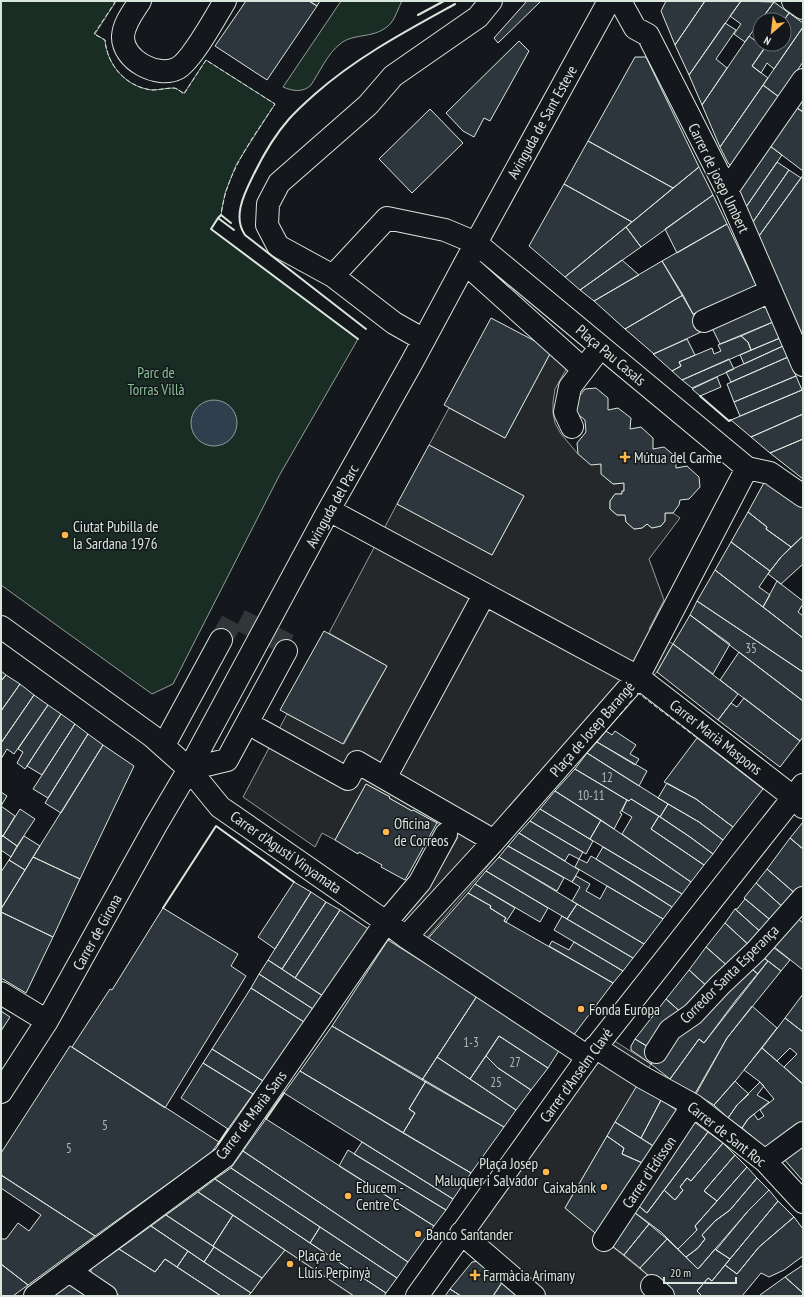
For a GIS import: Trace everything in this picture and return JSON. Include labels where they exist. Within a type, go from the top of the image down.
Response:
[{"type":"street","points":[[140,1],[125,29],[123,38],[125,45],[133,58],[139,63],[151,69],[165,71],[178,68],[184,63],[194,51],[226,1]]},
{"type":"street","points":[[424,340],[394,323],[333,276],[278,246],[267,225],[268,204],[279,183],[368,105],[393,76],[478,17],[491,1]]},
{"type":"street","name":"Avinguda de Sant Esteve","points":[[476,243],[609,1]]},
{"type":"street","name":"Carrer de josep Umbert","points":[[620,1],[635,28],[648,35],[727,190],[803,365]]},
{"type":"street","points":[[793,1],[803,8]]},
{"type":"street","points":[[727,190],[803,80]]},
{"type":"street","name":"Plaça Pau Casals","points":[[333,276],[388,218],[445,230],[476,243],[746,468],[770,473],[803,496]]},
{"type":"street","name":"Avinguda del Parc","points":[[189,769],[476,243]]},
{"type":"street","points":[[465,263],[583,368]]},
{"type":"street","points":[[704,321],[771,291]]},
{"type":"street","points":[[572,427],[566,412],[570,387],[583,368],[601,347]]},
{"type":"street","points":[[638,677],[746,468]]},
{"type":"street","name":"Plaça de Josep Barangé","points":[[329,510],[638,677],[494,841],[406,937]]},
{"type":"street","points":[[385,778],[484,595]]},
{"type":"street","name":"Carrer d'Agustí Vinyamata","points":[[1,626],[143,728],[189,769],[220,807],[406,937],[592,1052]]},
{"type":"street","points":[[164,746],[221,640]]},
{"type":"street","points":[[189,769],[227,760],[286,651]]},
{"type":"street","name":"Carrer Marià Maspons","points":[[638,677],[800,796]]},
{"type":"street","points":[[260,730],[348,779],[357,762],[494,841]]},
{"type":"street","name":"Carrer de Girona","points":[[1,1092],[47,1021],[189,769]]},
{"type":"street","name":"Carrer d'Anselm Clavé","points":[[416,1296],[592,1052],[800,796]]},
{"type":"street","name":"Carrer de Marià Sans","points":[[35,1296],[224,1157],[333,1012],[386,922],[420,882],[446,834]]},
{"type":"street","name":"Corredor Santa Esperança","points":[[656,1052],[670,1030],[693,1014],[756,951],[803,898]]},
{"type":"street","points":[[1,993],[47,1021]]},
{"type":"street","name":"Carrer de Sant Roc","points":[[592,1052],[693,1105],[765,1161],[803,1201]]},
{"type":"street","name":"Carrer d'Edisson","points":[[604,1240],[693,1105]]},
{"type":"street","points":[[765,1161],[803,1133]]},
{"type":"street","points":[[461,1233],[534,1296]]},
{"type":"street","points":[[69,1271],[106,1296]]},
{"type":"green space","name":"Parc de Torras Villà","points":[[1,1],[112,1],[115,3],[95,34],[105,40],[114,66],[126,79],[143,88],[152,90],[174,88],[184,93],[206,60],[275,104],[236,165],[225,193],[221,215],[211,229],[358,339],[279,476],[173,684],[152,694],[1,585]]},
{"type":"green space","points":[[341,1],[402,1],[393,21],[385,28],[379,32],[346,40],[340,44],[328,58],[308,88],[301,90],[290,90],[283,87]]},
{"type":"shaded area","points":[[552,350],[569,364],[555,389],[553,413],[555,423],[561,434],[578,454],[601,464],[602,474],[613,484],[624,483],[624,491],[622,491],[622,494],[615,494],[610,501],[610,509],[617,515],[625,515],[626,522],[634,529],[642,528],[647,524],[652,528],[661,526],[665,521],[665,513],[673,513],[680,518],[649,559],[664,600],[649,629],[673,644],[657,672],[604,729],[420,946],[396,930],[413,903],[427,891],[458,837],[437,823],[413,810],[412,811],[366,784],[335,840],[322,833],[315,847],[243,797],[287,714],[344,744],[387,666],[329,633],[397,504],[492,555],[524,496],[429,445],[449,408],[505,438]]},
{"type":"shaded area","name":"Plaça Josep Maluquer i Salvador","points":[[605,1035],[651,1064],[565,1208],[656,1282],[643,1296],[520,1296],[456,1241]]},
{"type":"shaded area","name":"Plaça de Lluís Perpinyà","points":[[285,1250],[354,1296],[248,1296]]},
{"type":"water","points":[[214,400],[227,404],[233,410],[237,423],[233,436],[227,442],[214,446],[201,442],[195,436],[191,423],[195,410],[201,404]]},
{"type":"building","points":[[246,1],[309,1],[317,6],[267,80],[215,46]]},
{"type":"building","points":[[309,1],[320,1],[317,6]]},
{"type":"building","points":[[527,1],[541,1],[498,43],[494,38]]},
{"type":"building","points":[[666,1],[705,1],[675,45],[661,11]]},
{"type":"building","points":[[705,1],[741,1],[689,75],[675,45]]},
{"type":"building","points":[[741,1],[774,2],[767,12],[752,12],[752,32],[745,42],[734,34],[741,24],[730,16]]},
{"type":"building","points":[[774,2],[788,12],[767,12]]},
{"type":"building","points":[[792,15],[803,23],[803,27],[792,43]]},
{"type":"building","points":[[725,23],[736,30],[716,59],[727,68],[702,105],[689,75]]},
{"type":"building","points":[[803,27],[803,62],[779,97],[763,85],[786,52],[792,52],[792,43]]},
{"type":"building","points":[[749,36],[752,38],[752,52],[762,52],[752,66],[768,78],[720,147],[702,105]]},
{"type":"building","points":[[519,41],[529,51],[490,121],[484,118],[474,137],[463,131],[446,113]]},
{"type":"building","points":[[762,52],[786,52],[774,69],[767,63],[761,73],[752,66]]},
{"type":"building","points":[[635,57],[646,57],[699,167],[673,188],[588,141]]},
{"type":"building","points":[[763,85],[779,97],[733,164],[730,165],[720,147]]},
{"type":"building","points":[[803,99],[803,112],[797,108]]},
{"type":"building","points":[[797,108],[803,112],[803,171],[770,146]]},
{"type":"building","points":[[430,109],[463,143],[412,193],[379,159]]},
{"type":"building","points":[[588,141],[673,188],[632,222],[564,184]]},
{"type":"building","points":[[770,146],[782,155],[746,207],[739,190]]},
{"type":"building","points":[[777,162],[789,170],[753,222],[746,207]]},
{"type":"building","points":[[699,167],[713,195],[641,247],[626,227]]},
{"type":"building","points":[[789,170],[801,178],[759,236],[753,222]]},
{"type":"building","points":[[803,175],[803,340],[759,236]]},
{"type":"building","points":[[564,184],[632,222],[565,277],[529,246]]},
{"type":"building","points":[[713,195],[727,224],[677,253],[665,229]]},
{"type":"building","points":[[727,224],[757,287],[693,314],[662,261]]},
{"type":"building","points":[[626,227],[641,247],[580,290],[565,277]]},
{"type":"building","points":[[622,260],[639,275],[594,301],[580,290]]},
{"type":"building","points":[[662,261],[683,295],[625,329],[594,301]]},
{"type":"building","points":[[683,295],[701,332],[654,354],[625,329]]},
{"type":"building","points":[[766,305],[773,322],[720,344],[712,328]]},
{"type":"building","points":[[491,318],[552,350],[505,438],[444,405]]},
{"type":"building","points":[[773,322],[780,338],[751,350],[748,342],[741,336]]},
{"type":"building","points":[[741,336],[748,342],[751,350],[682,380],[672,371],[681,366],[679,362],[712,348],[714,354],[721,351],[718,345]]},
{"type":"building","points":[[780,338],[783,346],[744,364],[740,355]]},
{"type":"building","points":[[687,339],[695,355],[679,362],[681,366],[672,371],[653,354]]},
{"type":"building","points":[[783,346],[788,357],[731,382],[726,372]]},
{"type":"building","points":[[788,357],[796,376],[734,402],[727,384]]},
{"type":"building","points":[[729,359],[734,369],[692,388],[682,380]]},
{"type":"building","points":[[796,376],[802,390],[740,416],[734,402]]},
{"type":"building","points":[[717,377],[721,387],[700,396],[692,389]]},
{"type":"building","points":[[596,388],[608,398],[608,410],[618,408],[631,418],[630,429],[641,427],[653,438],[653,449],[664,447],[676,457],[676,468],[687,466],[699,477],[700,487],[689,499],[680,500],[679,505],[673,513],[665,513],[665,521],[661,526],[652,528],[647,524],[642,528],[634,529],[626,522],[625,515],[617,515],[610,509],[610,501],[615,494],[622,494],[622,491],[624,491],[624,483],[613,484],[601,474],[601,464],[591,465],[578,454],[577,443],[586,432],[585,420],[575,412],[575,401],[585,389]]},
{"type":"building","points":[[802,390],[803,414],[751,437],[731,420]]},
{"type":"building","points":[[803,414],[803,439],[770,453],[751,437]]},
{"type":"building","points":[[803,439],[803,479],[770,453]]},
{"type":"building","points":[[429,445],[524,496],[492,555],[397,504]]},
{"type":"building","points":[[766,479],[803,506],[803,536],[791,547],[766,529],[767,527],[748,512]]},
{"type":"building","points":[[748,512],[767,527],[766,529],[791,547],[770,571],[731,542]]},
{"type":"building","points":[[803,536],[803,564],[781,584],[768,574],[781,557]]},
{"type":"building","points":[[731,542],[770,571],[759,587],[770,595],[763,607],[715,570]]},
{"type":"building","points":[[715,570],[803,638],[803,672],[697,601]]},
{"type":"building","points":[[777,581],[803,601],[803,604],[798,612],[803,616],[803,638],[763,607]]},
{"type":"building","points":[[697,601],[803,672],[803,701],[690,615]]},
{"type":"building","points":[[690,615],[730,644],[713,674],[673,644]]},
{"type":"building","points":[[324,631],[387,666],[343,744],[280,710]]},
{"type":"building","points":[[673,644],[738,694],[718,720],[657,672]]},
{"type":"building","points":[[739,652],[803,701],[803,737],[800,741],[720,680]]},
{"type":"building","points":[[1,671],[6,675],[1,681]]},
{"type":"building","points":[[6,675],[20,684],[1,711],[1,681]]},
{"type":"building","points":[[20,684],[34,695],[1,743],[1,711]]},
{"type":"building","points":[[34,695],[48,705],[14,754],[7,749],[1,759],[1,743]]},
{"type":"building","points":[[744,698],[800,741],[780,767],[718,720],[731,703],[737,707]]},
{"type":"building","points":[[48,705],[61,714],[25,769],[17,763],[23,752],[18,749]]},
{"type":"building","points":[[61,714],[75,724],[42,775],[27,766]]},
{"type":"building","points":[[75,724],[88,734],[48,798],[33,789]]},
{"type":"building","points":[[606,731],[612,735],[615,731],[636,745],[630,754],[639,759],[635,765],[597,742]]},
{"type":"building","points":[[88,734],[103,745],[61,813],[45,803]]},
{"type":"building","points":[[697,738],[763,789],[733,827],[696,799],[664,782]]},
{"type":"building","points":[[597,742],[647,771],[639,786],[587,753]]},
{"type":"building","points":[[103,745],[134,766],[80,879],[33,857]]},
{"type":"building","points":[[587,753],[668,804],[660,817],[631,799],[629,801],[627,800],[575,769]]},
{"type":"building","points":[[575,769],[627,800],[614,829],[555,791]]},
{"type":"building","points":[[667,783],[696,799],[733,827],[723,840],[699,822],[658,798]]},
{"type":"building","name":"Oficina de Correos","points":[[366,784],[412,811],[413,810],[437,823],[405,880],[381,867],[382,865],[359,852],[358,854],[335,840]]},
{"type":"building","points":[[555,791],[601,820],[590,839],[540,809]]},
{"type":"building","points":[[1,792],[7,796],[1,806]]},
{"type":"building","points":[[631,799],[659,816],[651,829],[704,865],[691,882],[622,834],[632,817],[622,811],[627,800],[629,801]]},
{"type":"building","points":[[668,804],[699,822],[723,840],[713,854],[660,817]]},
{"type":"building","points":[[1,806],[15,816],[3,836],[1,834]]},
{"type":"building","points":[[20,809],[35,819],[17,846],[3,836]]},
{"type":"building","points":[[540,809],[593,841],[586,854],[530,821]]},
{"type":"building","points":[[659,816],[713,854],[704,865],[651,829]]},
{"type":"building","points":[[601,820],[691,882],[682,894],[590,839]]},
{"type":"building","points":[[530,821],[583,852],[579,859],[569,854],[565,861],[519,833]]},
{"type":"building","points":[[803,822],[803,849],[790,838]]},
{"type":"building","points":[[519,833],[579,870],[572,882],[508,846]]},
{"type":"building","points":[[3,836],[17,846],[11,857],[1,850],[1,838]]},
{"type":"building","points":[[24,836],[40,846],[25,870],[9,860]]},
{"type":"building","points":[[790,838],[803,849],[803,889],[797,895],[767,869]]},
{"type":"building","points":[[508,846],[564,878],[557,891],[499,857]]},
{"type":"building","points":[[603,847],[682,894],[672,907],[596,859]]},
{"type":"building","points":[[591,856],[672,907],[663,919],[575,867],[579,859],[587,863]]},
{"type":"building","points":[[33,857],[80,879],[53,937],[1,912],[1,909]]},
{"type":"building","points":[[499,857],[577,904],[567,919],[486,871]]},
{"type":"building","points":[[9,860],[25,870],[1,909],[1,872]]},
{"type":"building","points":[[767,869],[798,896],[786,910],[756,883]]},
{"type":"building","points":[[486,871],[548,908],[540,922],[475,884]]},
{"type":"building","points":[[576,876],[590,884],[586,891],[600,899],[607,886],[663,919],[644,944],[572,901],[580,887],[572,882]]},
{"type":"building","points":[[294,882],[311,892],[275,949],[258,937]]},
{"type":"building","points":[[756,883],[786,910],[774,923],[744,898]]},
{"type":"building","points":[[475,884],[515,908],[506,922],[504,921],[506,918],[490,908],[491,906],[468,893]]},
{"type":"building","points":[[311,892],[326,902],[282,969],[268,960]]},
{"type":"building","points":[[468,893],[491,906],[490,908],[506,918],[504,921],[613,983],[573,1036],[424,943]]},
{"type":"building","points":[[744,898],[774,923],[764,935],[735,909],[737,909],[745,899]]},
{"type":"building","points":[[326,902],[340,910],[295,978],[282,969]]},
{"type":"building","points":[[577,904],[644,944],[633,958],[567,919]]},
{"type":"building","points":[[163,908],[238,954],[231,966],[246,976],[165,1108],[72,1047],[110,989],[112,990]]},
{"type":"building","points":[[735,909],[764,935],[752,948],[725,923]]},
{"type":"building","points":[[340,910],[370,930],[323,996],[295,978]]},
{"type":"building","points":[[1,912],[53,937],[26,993],[1,978]]},
{"type":"building","points":[[794,915],[803,923],[803,970],[768,942]]},
{"type":"building","points":[[562,916],[633,958],[623,971],[554,930]]},
{"type":"building","points":[[725,923],[752,948],[731,969],[706,947]]},
{"type":"building","points":[[388,940],[477,996],[422,1080],[332,1026]]},
{"type":"building","points":[[552,941],[569,950],[574,942],[623,971],[613,983],[549,946]]},
{"type":"building","points":[[769,944],[790,960],[781,971],[760,955]]},
{"type":"building","points":[[706,947],[731,969],[710,989],[689,970]]},
{"type":"building","points":[[760,955],[768,961],[758,974],[748,966]]},
{"type":"building","points":[[268,960],[323,996],[313,1009],[259,974]]},
{"type":"building","points":[[768,961],[781,971],[727,1038],[693,1097],[668,1082],[699,1039],[704,1043],[736,1000]]},
{"type":"building","points":[[748,966],[758,974],[704,1043],[699,1039],[670,1079],[651,1064],[658,1053]]},
{"type":"building","points":[[689,970],[710,989],[684,1015],[666,999]]},
{"type":"building","points":[[259,974],[313,1009],[304,1022],[251,988]]},
{"type":"building","points":[[251,988],[304,1022],[263,1081],[212,1049]]},
{"type":"building","points":[[803,994],[803,1032],[785,1018]]},
{"type":"building","points":[[477,996],[560,1049],[548,1068],[499,1036],[470,1079],[437,1057]]},
{"type":"building","points":[[666,999],[684,1015],[652,1049],[635,1039]]},
{"type":"building","points":[[752,1006],[777,1028],[737,1079],[714,1105],[696,1094],[727,1038]]},
{"type":"building","points":[[1,1011],[10,1017],[1,1031]]},
{"type":"building","points":[[785,1018],[803,1032],[803,1084],[784,1067],[797,1054],[790,1048],[777,1061],[762,1048]]},
{"type":"building","points":[[332,1026],[426,1081],[409,1109],[415,1113],[403,1133],[300,1071]]},
{"type":"building","points":[[499,1036],[548,1068],[531,1090],[498,1068],[486,1056]]},
{"type":"building","points":[[635,1039],[658,1053],[651,1064],[631,1050],[631,1046]]},
{"type":"building","points":[[70,1046],[219,1142],[211,1153],[95,1236],[1,1175],[1,1153]]},
{"type":"building","points":[[762,1048],[803,1084],[803,1125],[766,1148],[742,1128],[748,1119],[754,1114],[758,1120],[764,1116],[760,1110],[774,1099],[760,1082],[744,1070]]},
{"type":"building","points":[[212,1049],[263,1081],[253,1094],[203,1063]]},
{"type":"building","points":[[486,1056],[498,1068],[531,1090],[516,1110],[470,1079]]},
{"type":"building","points":[[437,1057],[516,1110],[504,1127],[422,1080]]},
{"type":"building","points":[[203,1063],[253,1094],[228,1129],[181,1098]]},
{"type":"building","points":[[300,1071],[471,1173],[453,1199],[284,1093]]},
{"type":"building","points":[[426,1081],[504,1127],[471,1173],[403,1133],[415,1113],[409,1109]]},
{"type":"building","points":[[735,1081],[749,1094],[737,1105],[728,1118],[714,1105]]},
{"type":"building","points":[[760,1082],[764,1086],[757,1095],[769,1102],[748,1119],[742,1128],[728,1118],[737,1105]]},
{"type":"building","points":[[638,1084],[661,1100],[641,1138],[615,1122]]},
{"type":"building","points":[[661,1100],[681,1113],[658,1149],[641,1138]]},
{"type":"building","name":"Educem - Centre C","points":[[266,1119],[434,1226],[408,1262],[243,1151]]},
{"type":"building","points":[[690,1119],[708,1132],[647,1213],[635,1203]]},
{"type":"building","points":[[615,1122],[658,1149],[647,1165],[622,1154],[624,1148],[607,1136]]},
{"type":"building","points":[[708,1132],[723,1143],[691,1181],[687,1178],[680,1187],[683,1190],[675,1200],[664,1190]]},
{"type":"building","points":[[607,1136],[624,1148],[622,1154],[647,1165],[600,1237],[565,1208]]},
{"type":"building","points":[[362,1142],[453,1199],[446,1210],[354,1154]]},
{"type":"building","points":[[803,1142],[803,1181],[783,1158]]},
{"type":"building","points":[[723,1143],[735,1155],[704,1191],[717,1201],[695,1226],[697,1230],[678,1249],[661,1232],[630,1209],[635,1203],[647,1213],[664,1190],[675,1200],[683,1190],[680,1187],[687,1178],[691,1181]]},
{"type":"building","points":[[348,1150],[446,1210],[434,1226],[339,1166]]},
{"type":"building","points":[[243,1151],[408,1262],[397,1278],[231,1168]]},
{"type":"building","points":[[735,1155],[747,1167],[717,1201],[704,1191]]},
{"type":"building","points":[[747,1167],[757,1178],[730,1210],[715,1221],[702,1235],[705,1239],[698,1248],[686,1257],[678,1249],[697,1230],[695,1226]]},
{"type":"building","points":[[231,1168],[320,1227],[310,1243],[215,1179]]},
{"type":"building","points":[[1,1175],[95,1236],[28,1285],[1,1264],[1,1239],[6,1239],[18,1223],[29,1231],[41,1215],[1,1188]]},
{"type":"building","points":[[757,1178],[769,1190],[748,1211],[698,1269],[686,1257],[698,1248],[705,1239],[702,1235],[715,1221],[730,1210]]},
{"type":"building","points":[[215,1179],[386,1293],[384,1296],[354,1296],[198,1192]]},
{"type":"building","points":[[769,1190],[778,1201],[730,1259],[716,1250],[748,1211]]},
{"type":"building","points":[[198,1192],[233,1215],[213,1246],[166,1215]]},
{"type":"building","points":[[778,1201],[794,1217],[759,1247],[737,1274],[725,1265]]},
{"type":"building","points":[[630,1209],[649,1224],[624,1255],[608,1243]]},
{"type":"building","points":[[166,1215],[214,1247],[204,1262],[151,1226]]},
{"type":"building","points":[[233,1215],[285,1250],[262,1278],[213,1246]]},
{"type":"building","points":[[794,1217],[803,1229],[803,1256],[784,1270],[769,1277],[761,1273],[742,1296],[702,1296],[697,1291],[708,1278],[712,1281],[725,1265],[737,1274],[759,1247]]},
{"type":"building","points":[[649,1224],[667,1239],[640,1268],[624,1255]]},
{"type":"building","points":[[151,1226],[188,1251],[177,1267],[165,1259],[155,1272],[119,1249]]},
{"type":"building","points":[[320,1227],[397,1278],[386,1293],[310,1243]]},
{"type":"building","points":[[667,1239],[698,1269],[715,1249],[730,1259],[712,1281],[708,1278],[697,1291],[702,1296],[671,1296],[640,1268]]},
{"type":"building","points":[[214,1247],[262,1278],[251,1293],[204,1262]]},
{"type":"building","points":[[119,1249],[155,1272],[165,1259],[221,1296],[120,1296],[91,1277],[91,1269]]},
{"type":"building","points":[[188,1251],[251,1293],[248,1296],[221,1296],[177,1267]]},
{"type":"building","points":[[480,1261],[503,1281],[493,1296],[461,1296],[450,1289],[472,1262]]},
{"type":"building","points":[[1,1264],[28,1285],[13,1296],[1,1296]]},
{"type":"building","points":[[803,1265],[803,1293],[785,1277]]},
{"type":"building","points":[[785,1277],[803,1293],[803,1296],[760,1295]]},
{"type":"building","points":[[503,1281],[520,1296],[493,1296]]},
{"type":"building","points":[[71,1283],[90,1296],[52,1296]]},
{"type":"building","points":[[450,1289],[461,1296],[445,1296]]},
{"type":"tunnel","points":[[221,640],[234,617],[289,645],[286,651]]},
{"type":"fence","points":[[116,1],[94,34],[105,40],[114,66],[126,79],[143,88],[152,90],[174,88],[178,89],[184,94],[206,60],[275,104],[249,143],[234,171],[228,185],[221,215]]},
{"type":"fence","points":[[637,694],[638,693],[697,738]]},
{"type":"fence","points":[[606,731],[633,699]]},
{"type":"wall","points":[[418,15],[444,1]]},
{"type":"wall","points":[[366,329],[245,235],[241,228],[240,221],[243,199],[268,147],[283,126],[315,94],[365,56],[455,4]]},
{"type":"wall","points":[[231,223],[221,215],[218,218],[234,230]]},
{"type":"wall","points":[[218,218],[211,229],[358,339]]},
{"type":"wall","points":[[700,396],[729,421],[731,420]]},
{"type":"wall","points":[[163,908],[216,826],[294,882]]},
{"type":"wall","points":[[266,1119],[284,1093]]},
{"type":"wall","points":[[218,1144],[228,1129]]},
{"type":"place","name":"Mútua del Carme","points":[[625,457]]},
{"type":"place","name":"Ciutat Pubilla de la Sardana 1976","points":[[65,535]]},
{"type":"place","name":"Oficina de Correos","points":[[386,832]]},
{"type":"place","name":"Fonda Europa","points":[[581,1009]]},
{"type":"place","name":"Plaça Josep Maluquer i Salvador","points":[[546,1172]]},
{"type":"place","name":"Caixabank","points":[[604,1187]]},
{"type":"place","name":"Educem - Centre C","points":[[348,1196]]},
{"type":"place","name":"Banco Santander","points":[[418,1234]]},
{"type":"place","name":"Plaça de Lluís Perpinyà","points":[[290,1264]]},
{"type":"place","name":"Farmàcia Arimany","points":[[475,1275]]}]
